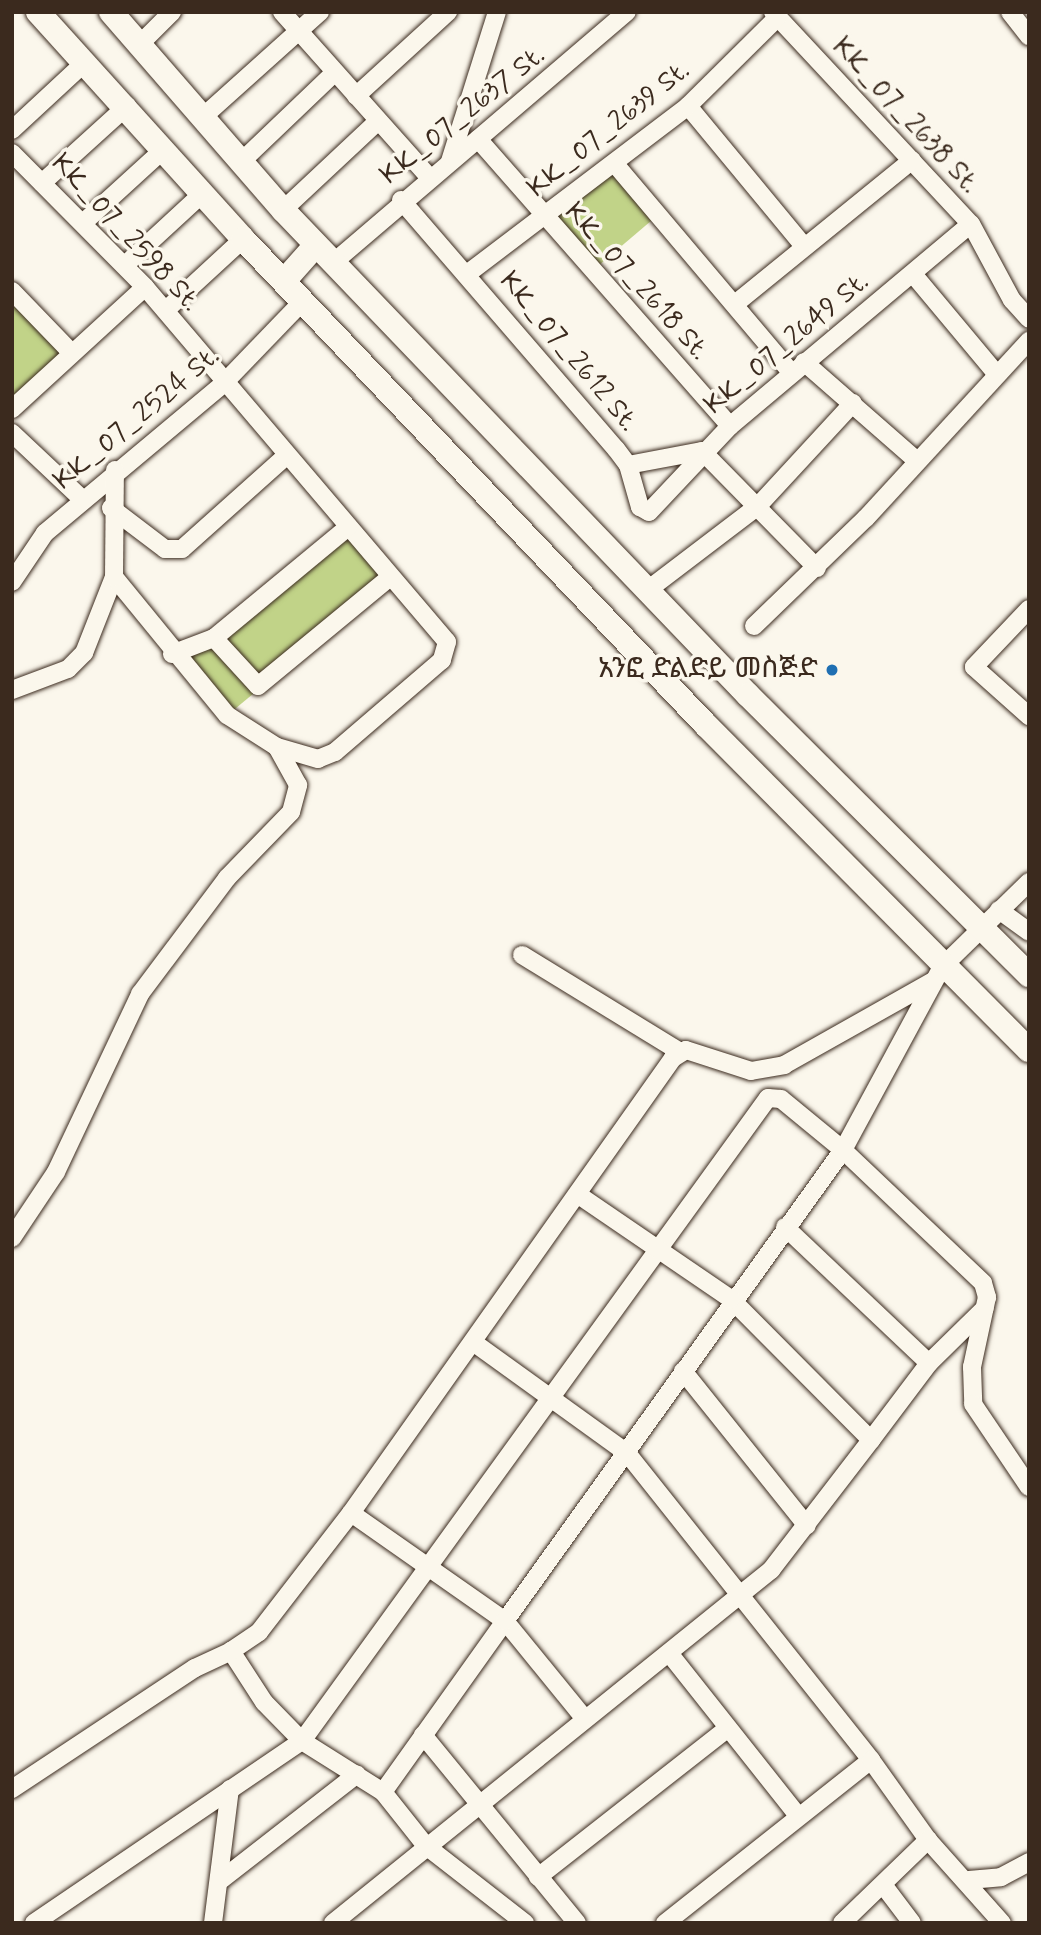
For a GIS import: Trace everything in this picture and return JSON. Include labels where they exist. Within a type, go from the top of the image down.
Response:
[{"type":"highway","points":[[38,12],[127,106],[243,239],[796,818],[938,974],[1029,1050]]},
{"type":"highway","points":[[111,12],[316,245],[790,738],[1029,975]]},
{"type":"highway","points":[[284,281],[316,245]]},
{"type":"street","points":[[141,43],[172,12]]},
{"type":"street","points":[[282,12],[429,177]]},
{"type":"street","points":[[204,116],[320,12]]},
{"type":"street","points":[[356,96],[448,12]]},
{"type":"street","points":[[450,161],[497,12]]},
{"type":"street","name":"KK_07_2637 St.","points":[[334,262],[401,200],[478,139],[627,12]]},
{"type":"street","name":"KK_07_2639 St.","points":[[467,274],[688,106],[775,15]]},
{"type":"street","name":"KK_07_2638 St.","points":[[775,15],[971,224],[1012,300],[1029,319]]},
{"type":"street","points":[[12,130],[84,63]]},
{"type":"street","points":[[242,161],[334,73]]},
{"type":"street","points":[[42,183],[127,106]]},
{"type":"street","points":[[688,106],[804,246]]},
{"type":"street","points":[[283,210],[378,121]]},
{"type":"street","name":"KK_07_2618 St.","points":[[478,139],[543,217],[730,426]]},
{"type":"street","points":[[83,223],[164,149]]},
{"type":"street","name":"KK_07_2598 St.","points":[[12,153],[125,265],[166,310],[223,384],[287,455],[450,649],[335,752],[318,760],[277,747]]},
{"type":"street","points":[[735,304],[912,160]]},
{"type":"street","points":[[615,164],[735,304],[798,367],[853,403],[917,461]]},
{"type":"street","points":[[125,265],[203,193]]},
{"type":"street","name":"KK_07_2612 St.","points":[[401,200],[628,465],[646,512]]},
{"type":"street","name":"KK_07_2649 St.","points":[[646,512],[653,511],[702,451],[730,426],[971,224]]},
{"type":"street","points":[[166,310],[243,239]]},
{"type":"street","points":[[913,274],[996,372]]},
{"type":"street","points":[[12,409],[71,352],[145,287]]},
{"type":"street","points":[[12,291],[71,352]]},
{"type":"street","name":"KK_07_2524 St.","points":[[12,582],[45,533],[115,470],[223,384],[303,301]]},
{"type":"street","points":[[754,626],[817,568],[996,372],[1029,341]]},
{"type":"street","points":[[649,589],[698,549],[758,506],[853,403]]},
{"type":"street","points":[[12,433],[82,499]]},
{"type":"street","points":[[702,451],[817,568]]},
{"type":"street","name":"KK_07_2612 St.","points":[[628,465],[702,451]]},
{"type":"street","points":[[111,508],[165,549],[182,549],[287,455]]},
{"type":"street","points":[[12,690],[68,669],[84,653],[114,578],[111,508],[115,470]]},
{"type":"street","points":[[172,654],[214,638],[348,527]]},
{"type":"street","points":[[12,1237],[56,1171],[140,994],[227,878],[291,812],[298,785],[277,747],[228,715],[172,654],[114,578]]},
{"type":"street","points":[[214,638],[258,686],[389,578]]},
{"type":"street","points":[[1029,609],[974,667],[1029,716]]},
{"type":"street","points":[[383,1792],[627,1453],[731,1299],[843,1150],[938,974],[979,928],[1029,882]]},
{"type":"street","points":[[999,910],[1029,932]]},
{"type":"street","points":[[523,955],[681,1052],[751,1071],[784,1065],[938,974]]},
{"type":"street","points":[[12,1789],[184,1675],[231,1651],[259,1632],[351,1513],[681,1052]]},
{"type":"street","points":[[34,1923],[302,1741],[431,1568],[654,1252],[768,1098],[781,1099],[843,1150],[983,1283],[985,1308],[972,1367],[973,1404],[1029,1487]]},
{"type":"street","points":[[577,1194],[654,1252],[731,1299],[871,1440]]},
{"type":"street","points":[[785,1227],[929,1363]]},
{"type":"street","points":[[333,1923],[742,1596],[807,1526],[929,1363],[985,1308]]},
{"type":"street","points":[[473,1342],[552,1395],[627,1453],[871,1760],[928,1840],[969,1880],[1002,1923]]},
{"type":"street","points":[[682,1371],[807,1526]]},
{"type":"street","points":[[351,1513],[505,1620],[585,1719]]},
{"type":"street","points":[[231,1651],[264,1702],[302,1741],[383,1792],[426,1846],[525,1923]]},
{"type":"street","points":[[669,1653],[799,1816]]},
{"type":"street","points":[[538,1877],[728,1728]]},
{"type":"street","points":[[423,1735],[477,1806],[577,1923]]},
{"type":"street","points":[[665,1923],[871,1760]]},
{"type":"street","points":[[221,1880],[357,1774]]},
{"type":"street","points":[[213,1923],[221,1880],[230,1788]]},
{"type":"street","points":[[842,1923],[884,1886],[928,1840]]},
{"type":"street","points":[[969,1880],[1001,1877],[1029,1862]]},
{"type":"street","points":[[884,1886],[912,1923]]},
{"type":"green space","points":[[615,164],[658,215],[591,272],[543,217]]},
{"type":"green space","points":[[12,291],[71,352],[12,409]]},
{"type":"green space","points":[[349,528],[391,580],[224,718],[180,664]]},
{"type":"place","name":"አንፎ ድልድይ መስጅድ","points":[[832,670]]}]
